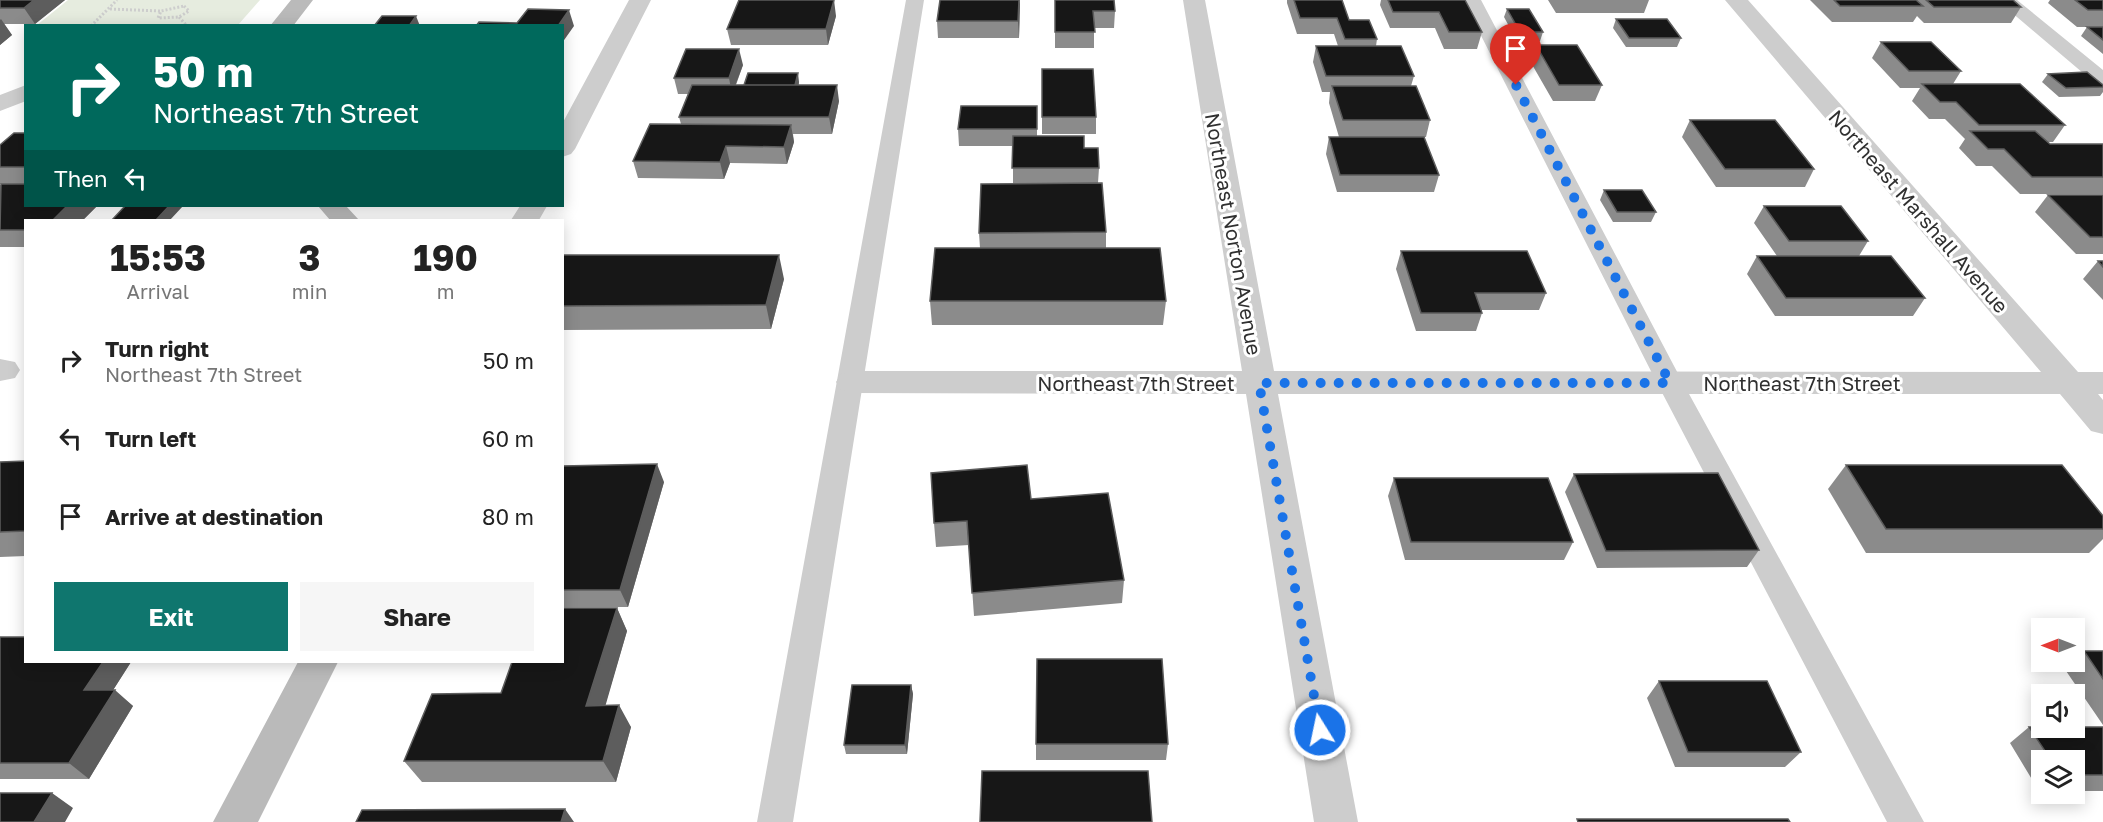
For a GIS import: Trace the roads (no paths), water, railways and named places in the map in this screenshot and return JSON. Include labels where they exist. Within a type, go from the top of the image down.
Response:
[{"type":"main road","points":[[283,24],[302,0]]},
{"type":"main road","points":[[332,207],[344,219]]},
{"type":"main road","points":[[236,822],[317,663]]},
{"type":"street","points":[[564,145],[640,0]]},
{"type":"street","name":"Northeast Norton Avenue","points":[[1194,0],[1336,822]]},
{"type":"street","name":"Northeast Marshall Avenue","points":[[1736,0],[2103,422]]},
{"type":"street","points":[[0,104],[24,93]]},
{"type":"street","name":"Northeast 7th Street","points":[[852,382],[2103,383]]},
{"type":"lane","points":[[775,822],[852,382],[915,0]]},
{"type":"lane","points":[[1472,0],[1670,383],[1906,822]]},
{"type":"lane","points":[[2006,0],[2103,80]]}]
